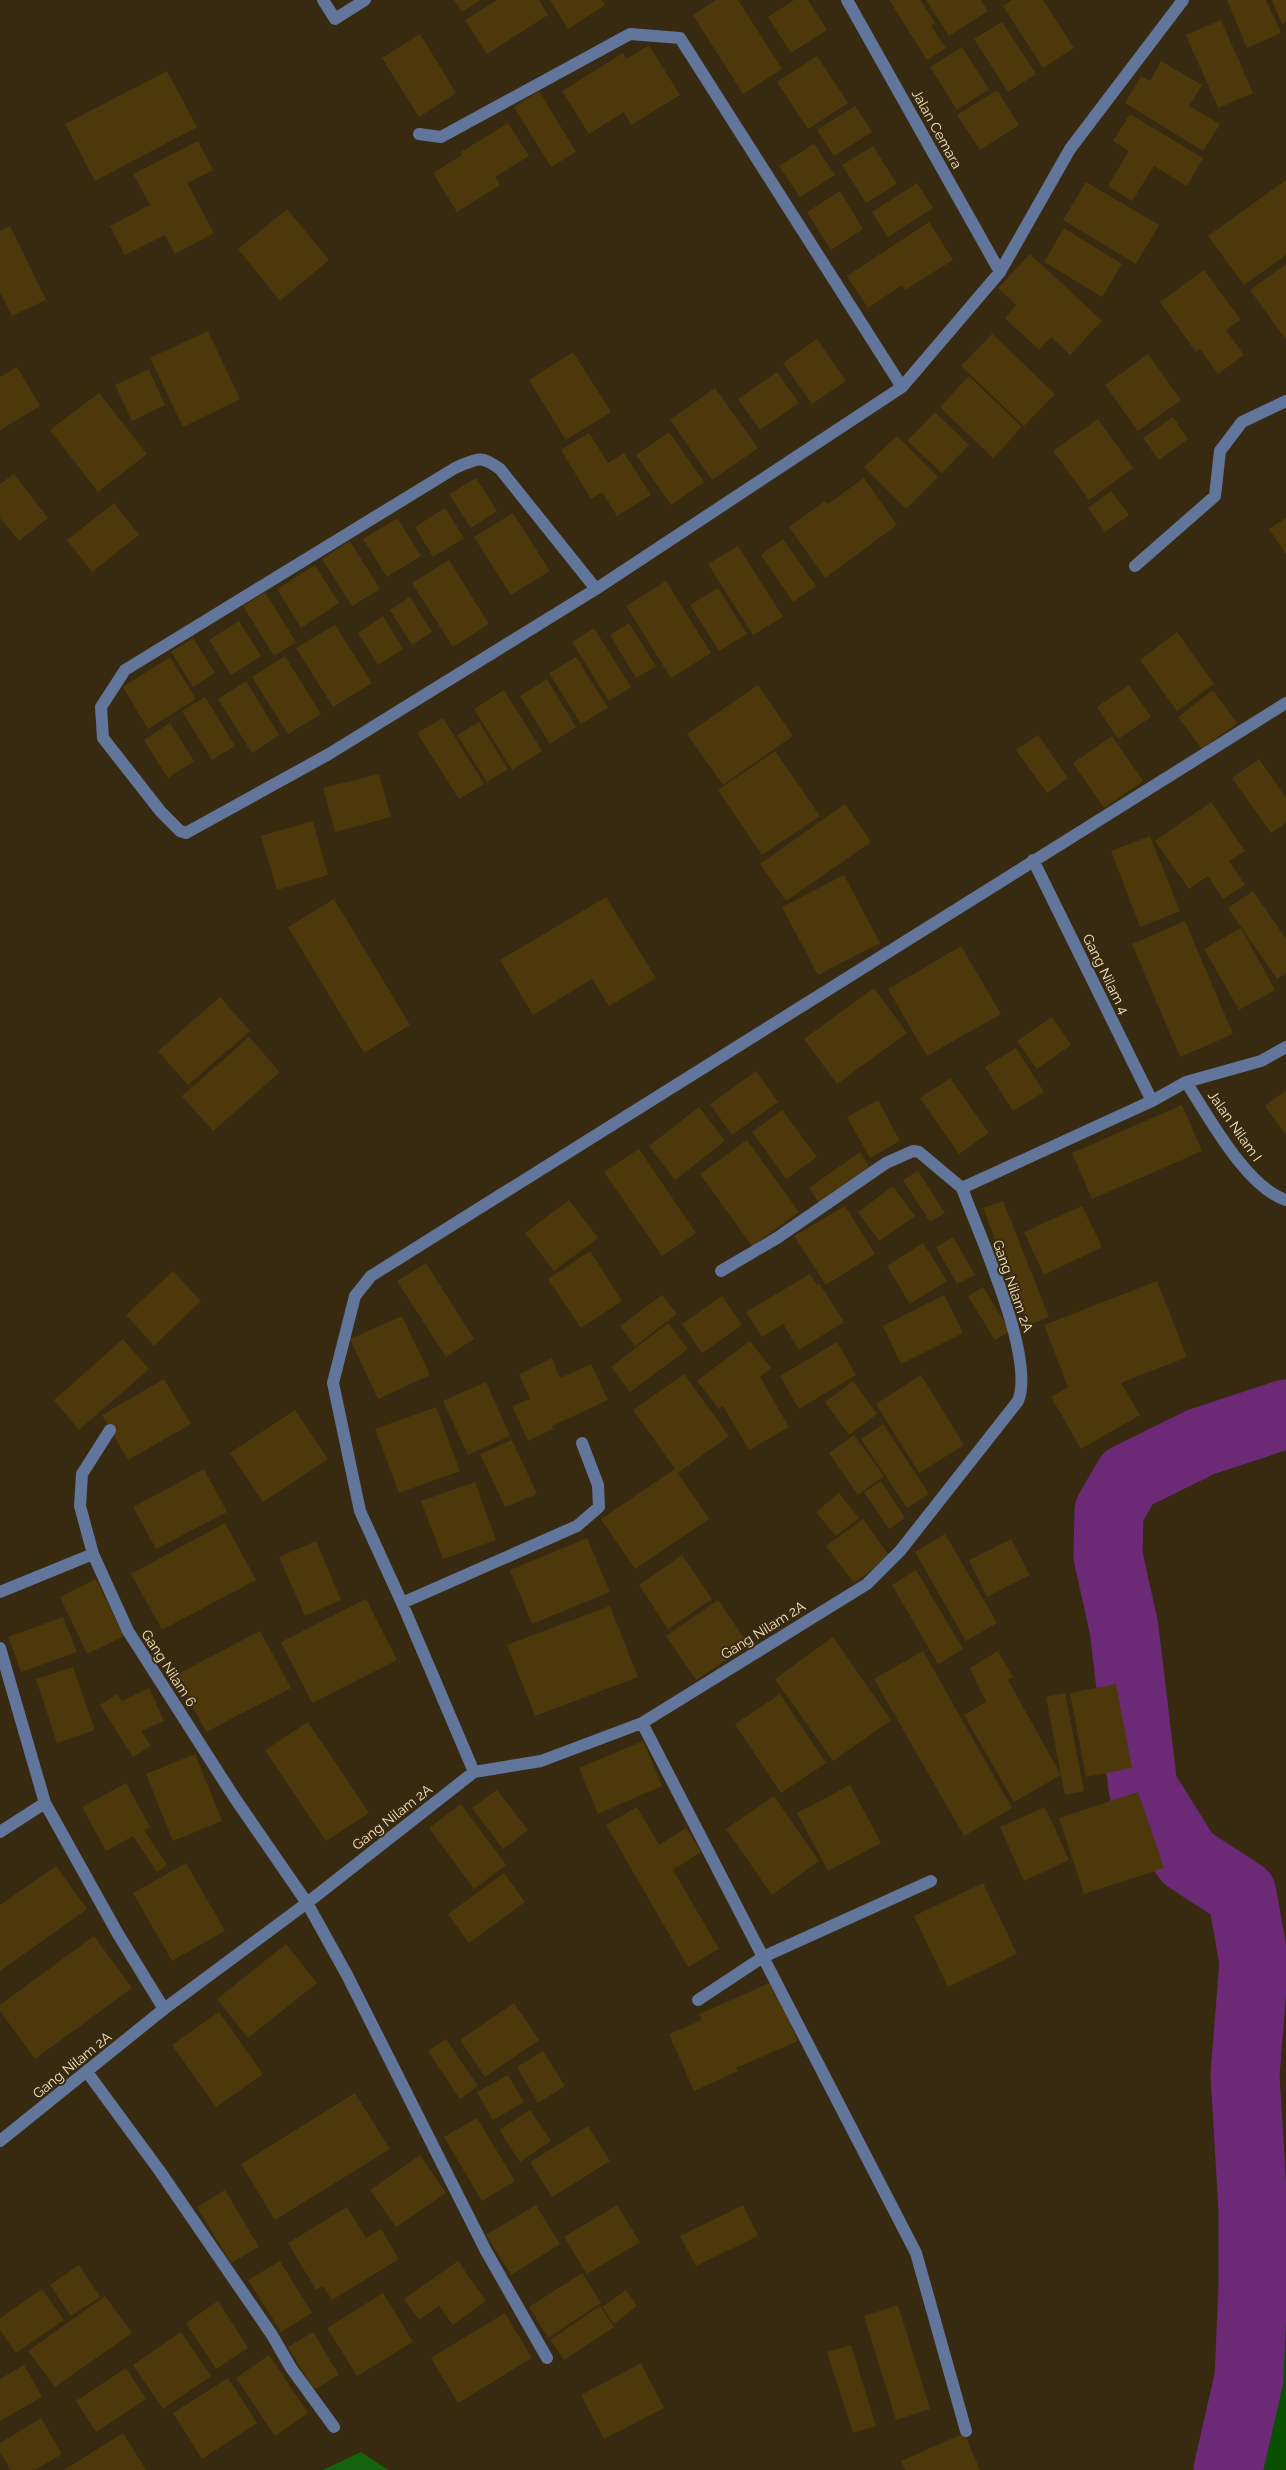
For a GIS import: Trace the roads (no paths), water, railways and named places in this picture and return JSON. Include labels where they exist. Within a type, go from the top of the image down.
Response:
[{"type":"street","points":[[323,0],[335,19],[364,0]]},
{"type":"street","name":"Jalan Cemara","points":[[847,0],[1000,272]]},
{"type":"street","points":[[596,589],[500,469],[487,460],[475,460],[455,468],[125,670],[100,708],[103,738],[162,812],[180,831],[186,833],[328,754],[596,589],[902,387],[1000,272],[1070,149],[1182,0]]},
{"type":"street","points":[[419,134],[441,137],[630,34],[680,38],[902,387]]},
{"type":"street","points":[[1134,566],[1215,496],[1220,451],[1242,422],[1286,402]]},
{"type":"street","points":[[474,1772],[402,1603],[360,1511],[333,1382],[355,1296],[371,1276],[1286,702]]},
{"type":"street","name":"Gang Nilam 4","points":[[1033,860],[1152,1101]]},
{"type":"street","points":[[721,1271],[777,1238],[886,1163],[913,1150],[962,1188],[1152,1101],[1186,1082],[1261,1061],[1286,1047]]},
{"type":"street","name":"Jalan Nilam I","points":[[1186,1082],[1244,1168],[1272,1195],[1286,1200]]},
{"type":"street","name":"Gang Nilam 2A","points":[[0,2141],[164,2009],[307,1903],[474,1772],[541,1761],[642,1723],[867,1584],[900,1551],[1018,1401],[1023,1390],[1023,1373],[1014,1328],[962,1188]]},
{"type":"street","name":"Gang Nilam 6","points":[[110,1430],[82,1474],[80,1506],[93,1554],[128,1631],[234,1797],[307,1903],[347,1975],[486,2251],[547,2358]]},
{"type":"street","points":[[402,1603],[577,1526],[599,1508],[598,1485],[582,1443]]},
{"type":"street","points":[[0,1592],[93,1554]]},
{"type":"street","points":[[0,1648],[45,1803],[118,1934],[164,2009]]},
{"type":"street","points":[[642,1723],[916,2253],[966,2431]]},
{"type":"street","points":[[0,1832],[45,1803]]},
{"type":"street","points":[[698,2000],[763,1957],[931,1881]]},
{"type":"street","points":[[87,2072],[159,2170],[272,2335],[291,2368],[334,2427]]},
{"type":"waterway","points":[[1228,2470],[1249,2378],[1253,2288],[1253,2209],[1245,2075],[1254,1962],[1242,1894],[1187,1858],[1143,1788],[1124,1628],[1108,1556],[1109,1511],[1128,1478],[1201,1442],[1286,1414]]}]
